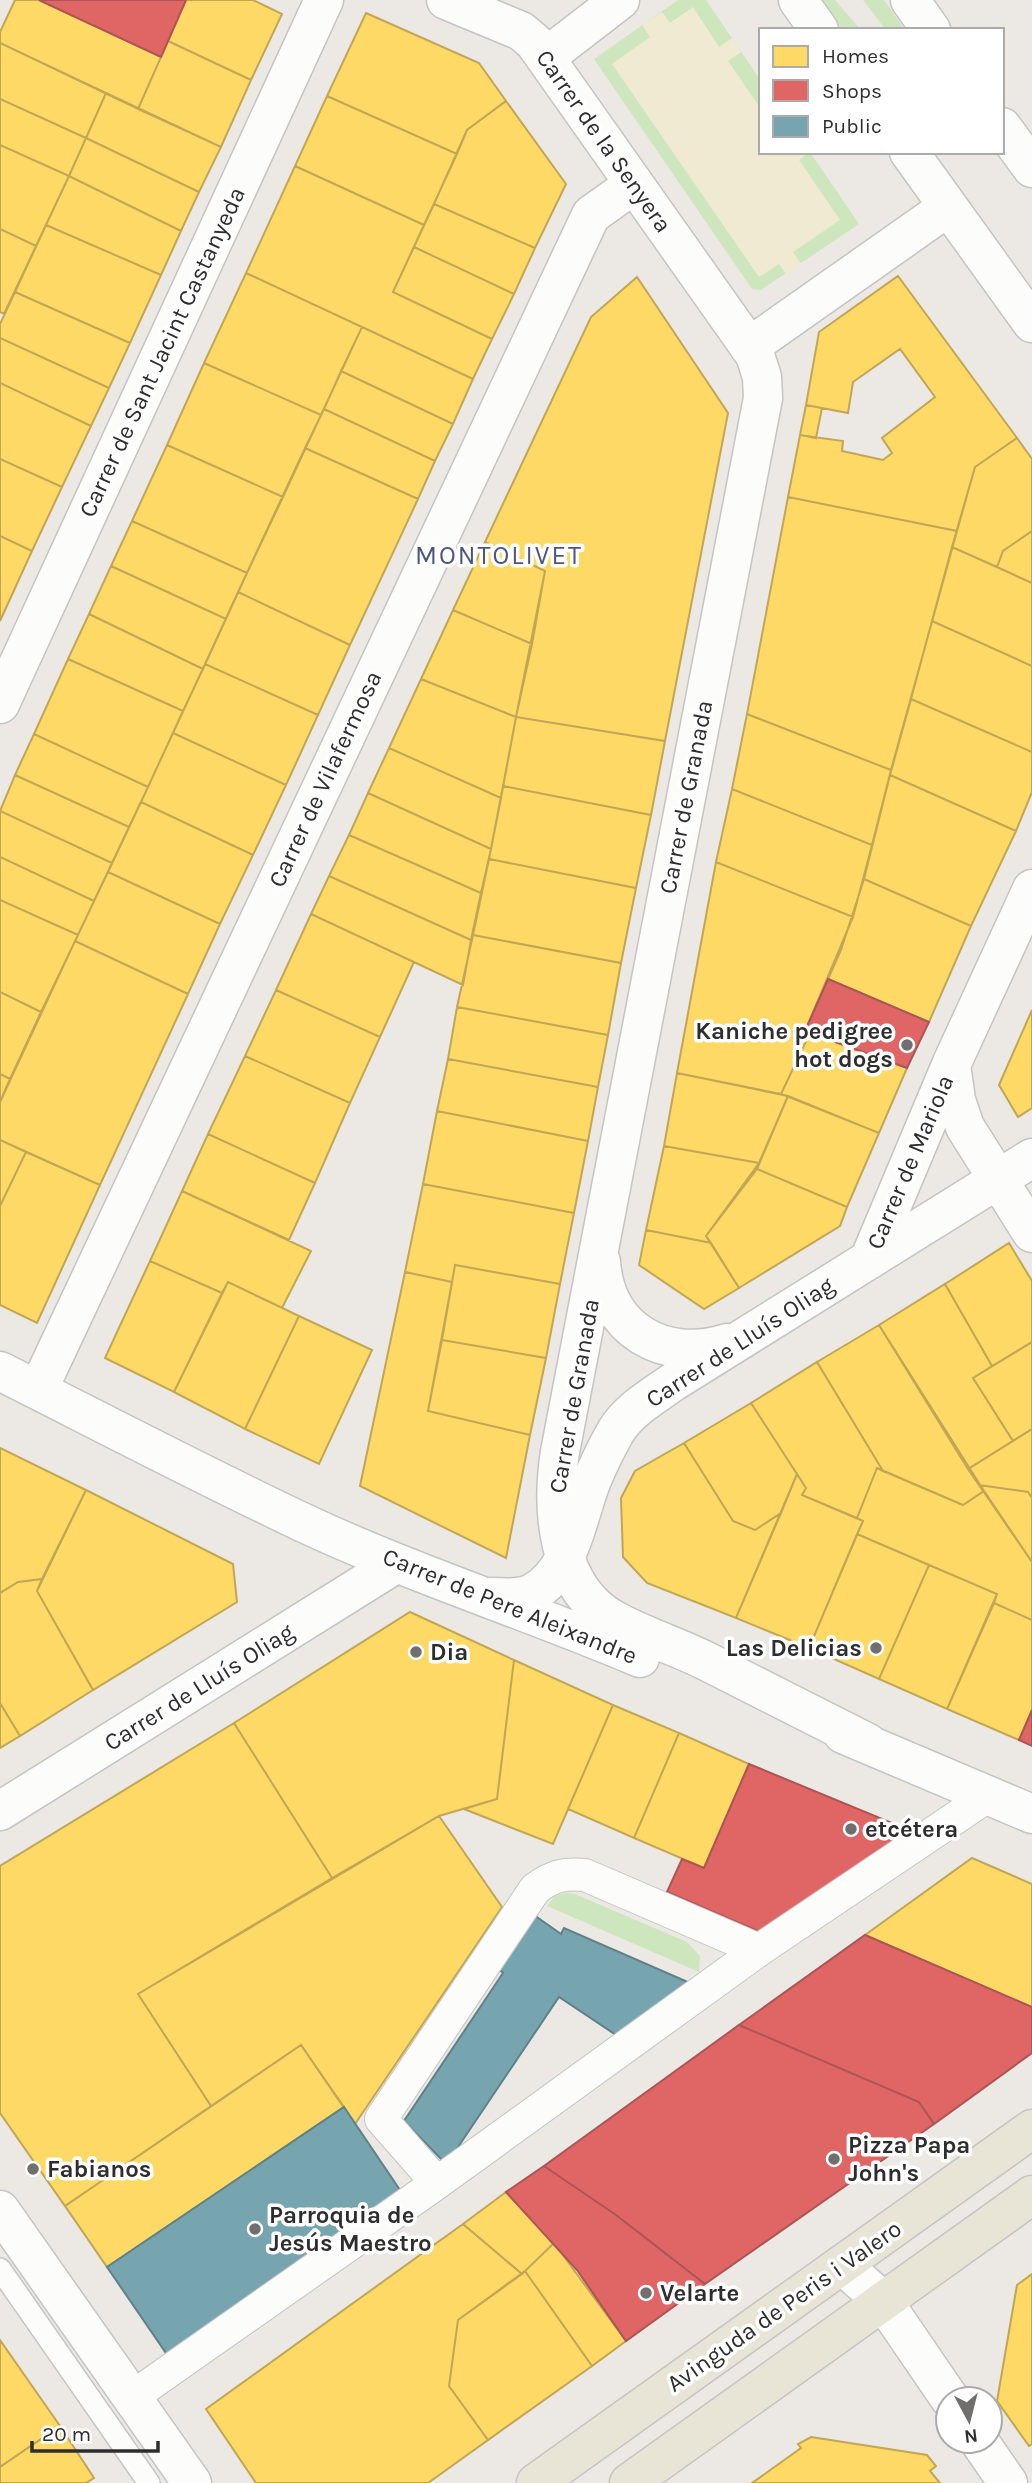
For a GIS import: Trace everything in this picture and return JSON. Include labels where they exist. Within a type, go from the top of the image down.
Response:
[{"type":"main road","name":"Avinguda de Peris i Valero","points":[[536,2483],[1032,2129]]},
{"type":"main road","points":[[629,2483],[1032,2195]]},
{"type":"street","name":"Carrer de Sant Jacint Castanyeda","points":[[0,704],[324,0]]},
{"type":"street","name":"Carrer de la Senyera","points":[[446,0],[521,31],[546,57],[633,185],[740,334]]},
{"type":"street","points":[[546,57],[620,0]]},
{"type":"street","points":[[797,0],[818,28]]},
{"type":"street","points":[[910,0],[931,28]]},
{"type":"street","points":[[1004,130],[1032,168]]},
{"type":"street","points":[[910,154],[1032,324]]},
{"type":"street","name":"Carrer de Vilafermosa","points":[[38,1391],[591,215],[633,185]]},
{"type":"street","points":[[740,334],[948,207]]},
{"type":"street","name":"Carrer de Granada","points":[[740,334],[762,377],[763,398],[557,1470],[555,1497],[565,1559],[590,1599],[611,1619],[702,1660],[868,1743]]},
{"type":"street","name":"Carrer de Mariola","points":[[869,1260],[951,1065],[1032,889]]},
{"type":"street","name":"Carrer de Mariola","points":[[951,1065],[956,1100],[965,1128],[1032,1233]]},
{"type":"street","name":"Carrer de Lluís Oliag","points":[[486,1597],[518,1598],[533,1593],[550,1580],[565,1559],[592,1479],[618,1428],[641,1404],[1032,1158]]},
{"type":"street","name":"Carrer de Granada","points":[[600,1249],[602,1284],[611,1305],[631,1326],[654,1342],[681,1350],[704,1350],[743,1338]]},
{"type":"street","name":"Carrer de Pere Aleixandre","points":[[0,1371],[306,1524],[397,1563],[682,1675],[868,1743],[1032,1814]]},
{"type":"street","name":"Carrer de Lluís Oliag","points":[[0,1811],[397,1563]]},
{"type":"street","points":[[132,2397],[437,2183],[759,1950],[988,1796]]},
{"type":"street","points":[[437,2183],[381,2119],[535,1889],[550,1877],[568,1873],[585,1875],[759,1950]]},
{"type":"street","points":[[0,2210],[192,2483]]},
{"type":"street","points":[[842,2264],[883,2301],[940,2385]]},
{"type":"street","points":[[989,2455],[1008,2483]]},
{"type":"lane","points":[[0,2269],[149,2483]]},
{"type":"green space","points":[[678,0],[706,0],[759,78],[759,154],[811,154],[859,224],[761,290],[752,289],[594,59]]},
{"type":"green space","points":[[822,0],[835,0],[859,28],[842,28]]},
{"type":"green space","points":[[863,0],[884,0],[904,28],[884,28]]},
{"type":"green space","points":[[575,1894],[687,1942],[700,1956],[699,1972],[547,1906],[555,1896]]},
{"type":"sand","points":[[693,7],[719,47],[732,38],[741,52],[728,61],[759,106],[759,154],[806,154],[799,160],[840,220],[793,252],[801,264],[786,274],[779,264],[759,277],[612,64],[650,37],[642,25],[662,12],[670,23]]},
{"type":"building: Homes","points":[[15,0],[39,0],[161,57],[138,109],[0,43],[0,32]]},
{"type":"building: Homes","points":[[186,0],[253,0],[282,14],[251,80],[168,41]]},
{"type":"building: Homes","points":[[366,13],[479,63],[506,101],[467,130],[457,154],[327,96]]},
{"type":"building: Homes","points":[[168,41],[251,80],[221,147],[138,109]]},
{"type":"building: Homes","points":[[0,43],[106,93],[86,138],[0,99]]},
{"type":"building: Homes","points":[[106,93],[221,147],[199,192],[86,138]]},
{"type":"building: Homes","points":[[327,96],[457,154],[424,225],[295,166]]},
{"type":"building: Homes","points":[[0,99],[86,138],[69,176],[0,145]]},
{"type":"building: Homes","points":[[506,101],[566,184],[535,248],[434,204],[467,130]]},
{"type":"building: Homes","points":[[86,138],[199,192],[181,231],[69,176]]},
{"type":"building: Homes","points":[[0,145],[69,176],[36,246],[0,229]]},
{"type":"building: Homes","points":[[295,166],[424,225],[393,292],[492,339],[473,379],[246,273]]},
{"type":"building: Homes","points":[[69,176],[181,231],[161,275],[46,225]]},
{"type":"building: Homes","points":[[434,204],[535,248],[514,294],[414,247]]},
{"type":"building: Homes","points":[[46,225],[161,275],[130,343],[15,292]]},
{"type":"building: Homes","points":[[0,229],[36,246],[4,314],[0,312]]},
{"type":"building: Homes","points":[[414,247],[514,294],[492,339],[393,292]]},
{"type":"building: Homes","points":[[246,273],[362,327],[321,415],[204,363]]},
{"type":"building: Homes","points":[[898,276],[1017,438],[975,467],[957,531],[788,497],[800,435],[843,441],[842,451],[883,460],[892,453],[882,438],[935,397],[900,349],[853,382],[848,413],[806,405],[819,332]]},
{"type":"building: Homes","points":[[637,277],[728,413],[665,741],[516,717],[545,571],[485,542],[591,317]]},
{"type":"building: Homes","points":[[15,292],[130,343],[109,388],[0,338],[0,324]]},
{"type":"building: Homes","points":[[362,327],[473,379],[453,424],[341,371]]},
{"type":"building: Homes","points":[[0,338],[109,388],[91,426],[0,383]]},
{"type":"building: Homes","points":[[204,363],[321,415],[283,497],[167,445]]},
{"type":"building: Homes","points":[[341,371],[453,424],[435,461],[324,409]]},
{"type":"building: Homes","points":[[0,383],[91,426],[62,487],[0,459]]},
{"type":"building: Homes","points":[[806,405],[822,408],[816,438],[800,435]]},
{"type":"building: Homes","points":[[324,409],[435,461],[418,499],[305,448]]},
{"type":"building: Homes","points":[[1017,438],[1032,459],[1032,531],[1003,551],[997,567],[952,547],[975,467]]},
{"type":"building: Homes","points":[[167,445],[283,497],[247,573],[132,521]]},
{"type":"building: Homes","points":[[305,448],[418,499],[350,645],[238,592]]},
{"type":"building: Homes","points":[[0,459],[62,487],[32,551],[0,536]]},
{"type":"building: Homes","points":[[788,497],[957,531],[891,770],[747,714]]},
{"type":"building: Homes","points":[[132,521],[247,573],[226,619],[111,566]]},
{"type":"building: Homes","points":[[1032,531],[1032,583],[997,567],[1003,551]]},
{"type":"building: Homes","points":[[0,536],[32,551],[0,621]]},
{"type":"building: Homes","points":[[485,542],[545,571],[532,644],[453,610]]},
{"type":"building: Homes","points":[[952,547],[1032,583],[1032,666],[932,621]]},
{"type":"building: Homes","points":[[111,566],[226,619],[203,669],[89,614]]},
{"type":"building: Homes","points":[[238,592],[350,645],[318,715],[205,664]]},
{"type":"building: Homes","points":[[453,610],[532,644],[516,717],[421,679]]},
{"type":"building: Homes","points":[[89,614],[203,669],[183,711],[68,659]]},
{"type":"building: Homes","points":[[932,621],[1032,666],[1032,752],[911,699]]},
{"type":"building: Homes","points":[[68,659],[183,711],[148,787],[34,734]]},
{"type":"building: Homes","points":[[205,664],[318,715],[286,785],[173,733]]},
{"type":"building: Homes","points":[[421,679],[516,717],[501,798],[389,748]]},
{"type":"building: Homes","points":[[911,699],[1032,752],[1032,792],[1016,831],[890,775]]},
{"type":"building: Homes","points":[[747,714],[891,770],[872,845],[732,789]]},
{"type":"building: Homes","points":[[516,717],[665,741],[651,815],[503,786]]},
{"type":"building: Homes","points":[[173,733],[286,785],[253,855],[141,802]]},
{"type":"building: Homes","points":[[34,734],[148,787],[129,827],[15,775]]},
{"type":"building: Homes","points":[[389,748],[501,798],[491,849],[368,793]]},
{"type":"building: Homes","points":[[15,775],[129,827],[112,863],[0,811]]},
{"type":"building: Homes","points":[[890,775],[1016,831],[971,926],[864,879]]},
{"type":"building: Homes","points":[[503,786],[651,815],[636,888],[489,859]]},
{"type":"building: Homes","points":[[732,789],[872,845],[853,917],[716,862]]},
{"type":"building: Homes","points":[[368,793],[491,849],[481,893],[349,835]]},
{"type":"building: Homes","points":[[141,802],[253,855],[220,924],[108,872]]},
{"type":"building: Homes","points":[[0,811],[112,863],[94,901],[0,857]]},
{"type":"building: Homes","points":[[349,835],[481,893],[471,940],[329,876]]},
{"type":"building: Homes","points":[[0,857],[94,901],[78,935],[0,900]]},
{"type":"building: Homes","points":[[489,859],[636,888],[621,963],[473,935]]},
{"type":"building: Homes","points":[[716,862],[853,917],[805,1031],[810,1033],[781,1094],[677,1073]]},
{"type":"building: Homes","points":[[108,872],[220,924],[188,994],[75,941]]},
{"type":"building: Homes","points":[[329,876],[471,940],[463,985],[311,914]]},
{"type":"building: Homes","points":[[864,879],[971,926],[929,1022],[828,979],[841,950]]},
{"type":"building: Homes","points":[[0,900],[78,935],[41,1012],[0,992]]},
{"type":"building: Homes","points":[[311,914],[414,962],[380,1037],[276,990]]},
{"type":"building: Homes","points":[[473,935],[621,963],[608,1035],[457,1007]]},
{"type":"building: Homes","points":[[75,941],[188,994],[100,1185],[0,1140],[0,1102]]},
{"type":"building: Homes","points":[[276,990],[380,1037],[350,1103],[245,1056]]},
{"type":"building: Homes","points":[[0,992],[41,1012],[10,1079],[0,1074]]},
{"type":"building: Homes","points":[[457,1007],[608,1035],[598,1087],[448,1059]]},
{"type":"building: Homes","points":[[1032,1010],[1032,1108],[1018,1117],[999,1085]]},
{"type":"building: Homes","points":[[810,1033],[907,1068],[879,1133],[781,1094]]},
{"type":"building: Homes","points":[[245,1056],[350,1103],[315,1183],[208,1134]]},
{"type":"building: Homes","points":[[448,1059],[598,1087],[588,1141],[437,1111]]},
{"type":"building: Homes","points":[[677,1073],[788,1096],[759,1163],[664,1146]]},
{"type":"building: Homes","points":[[0,1074],[10,1079],[0,1102]]},
{"type":"building: Homes","points":[[788,1096],[879,1133],[847,1207],[757,1169]]},
{"type":"building: Homes","points":[[437,1111],[588,1141],[574,1213],[423,1184]]},
{"type":"building: Homes","points":[[208,1134],[315,1183],[289,1240],[182,1191]]},
{"type":"building: Homes","points":[[0,1140],[26,1152],[0,1206]]},
{"type":"building: Homes","points":[[664,1146],[759,1163],[706,1236],[711,1243],[646,1230]]},
{"type":"building: Homes","points":[[26,1152],[100,1185],[37,1323],[0,1305],[0,1206]]},
{"type":"building: Homes","points":[[757,1169],[847,1207],[840,1226],[739,1288],[706,1236]]},
{"type":"building: Homes","points":[[423,1184],[574,1213],[560,1284],[455,1265],[452,1282],[405,1272]]},
{"type":"building: Homes","points":[[182,1191],[311,1251],[282,1308],[228,1282],[222,1293],[150,1261]]},
{"type":"building: Homes","points":[[646,1230],[711,1243],[739,1288],[704,1309],[639,1265]]},
{"type":"building: Homes","points":[[1009,1243],[1032,1281],[1032,1342],[992,1366],[945,1284]]},
{"type":"building: Homes","points":[[150,1261],[222,1293],[174,1392],[105,1358]]},
{"type":"building: Homes","points":[[455,1265],[560,1284],[546,1358],[442,1340]]},
{"type":"building: Homes","points":[[405,1272],[452,1282],[428,1411],[530,1435],[506,1558],[360,1486]]},
{"type":"building: Homes","points":[[228,1282],[299,1316],[245,1429],[174,1392]]},
{"type":"building: Homes","points":[[945,1284],[992,1366],[973,1378],[1013,1441],[968,1469],[879,1325]]},
{"type":"building: Homes","points":[[299,1316],[372,1350],[319,1464],[245,1429]]},
{"type":"building: Homes","points":[[879,1325],[984,1491],[963,1505],[883,1471],[817,1362]]},
{"type":"building: Homes","points":[[442,1340],[546,1358],[530,1435],[428,1411]]},
{"type":"building: Homes","points":[[1032,1342],[1032,1429],[1013,1441],[973,1378]]},
{"type":"building: Homes","points":[[817,1362],[883,1471],[877,1468],[857,1518],[802,1495],[806,1488],[751,1403]]},
{"type":"building: Homes","points":[[751,1403],[797,1474],[781,1513],[755,1530],[733,1521],[684,1443]]},
{"type":"building: Homes","points":[[1032,1429],[1032,1498],[1028,1492],[979,1485],[968,1469]]},
{"type":"building: Homes","points":[[684,1443],[733,1521],[755,1530],[781,1513],[736,1618],[647,1583],[623,1557],[621,1498],[635,1471]]},
{"type":"building: Homes","points":[[0,1448],[86,1490],[42,1579],[18,1582],[0,1593]]},
{"type":"building: Homes","points":[[877,1468],[963,1505],[984,1491],[1032,1562],[1032,1620],[994,1603],[997,1594],[857,1534],[863,1521],[857,1518]]},
{"type":"building: Homes","points":[[797,1474],[806,1488],[802,1495],[863,1521],[809,1648],[736,1618]]},
{"type":"building: Homes","points":[[979,1485],[1028,1492],[1032,1498],[1032,1562]]},
{"type":"building: Homes","points":[[86,1490],[233,1564],[237,1602],[93,1690],[37,1591]]},
{"type":"building: Homes","points":[[857,1534],[929,1565],[879,1679],[809,1648]]},
{"type":"building: Homes","points":[[929,1565],[997,1594],[947,1709],[879,1679]]},
{"type":"building: Homes","points":[[42,1579],[37,1591],[93,1690],[20,1736],[0,1703],[0,1593],[18,1582]]},
{"type":"building: Homes","points":[[994,1603],[1032,1620],[1032,1710],[1019,1740],[947,1709]]},
{"type":"building: Homes","points":[[410,1612],[514,1660],[497,1799],[439,1816],[332,1878],[234,1723]]},
{"type":"building: Homes","points":[[514,1660],[613,1705],[553,1844],[464,1809],[497,1799]]},
{"type":"building: Homes","points":[[0,1703],[20,1736],[0,1748]]},
{"type":"building: Homes","points":[[613,1705],[679,1733],[634,1838],[568,1809]]},
{"type":"building: Homes","points":[[234,1723],[332,1878],[138,1994],[211,2106],[65,2206],[0,2113],[0,1866]]},
{"type":"building: Homes","points":[[679,1733],[749,1764],[704,1868],[634,1838]]},
{"type":"building: Homes","points":[[439,1816],[502,1907],[355,2124],[301,2045],[211,2106],[138,1994]]},
{"type":"building: Homes","points":[[972,1858],[1032,1884],[1032,2007],[865,1935]]},
{"type":"building: Homes","points":[[301,2045],[344,2107],[107,2267],[65,2206]]},
{"type":"building: Homes","points":[[506,2192],[554,2243],[522,2274],[463,2224]]},
{"type":"building: Homes","points":[[463,2224],[522,2274],[458,2320],[449,2386],[488,2440],[428,2483],[256,2483],[206,2409]]},
{"type":"building: Homes","points":[[554,2243],[626,2341],[592,2366],[525,2271]]},
{"type":"building: Homes","points":[[525,2271],[592,2366],[488,2440],[449,2386],[458,2320]]},
{"type":"building: Homes","points":[[1032,2274],[1032,2444],[1029,2446],[1004,2411],[1004,2385],[1000,2385],[1017,2285]]},
{"type":"building: Homes","points":[[0,2340],[60,2426],[0,2467]]},
{"type":"building: Homes","points":[[60,2426],[94,2478],[86,2483],[0,2483],[0,2467]]},
{"type":"building: Homes","points":[[811,2437],[927,2455],[936,2466],[930,2471],[940,2483],[752,2483],[801,2448],[798,2444]]},
{"type":"building: Shops","points":[[39,0],[186,0],[161,57]]},
{"type":"building: Shops","points":[[828,979],[929,1022],[907,1068],[805,1031]]},
{"type":"building: Shops","points":[[1032,1710],[1032,1746],[1019,1740]]},
{"type":"building: Shops","points":[[749,1764],[904,1828],[906,1834],[760,1932],[667,1892],[682,1859],[704,1868]]},
{"type":"building: Shops","points":[[865,1935],[1032,2007],[1032,2053],[934,2124],[919,2102],[739,2025]]},
{"type":"building: Shops","points":[[739,2025],[919,2102],[934,2124],[705,2284],[616,2215],[544,2166]]},
{"type":"building: Shops","points":[[544,2166],[616,2215],[705,2284],[626,2341],[577,2270],[506,2192]]},
{"type":"building: Public","points":[[534,1915],[561,1934],[564,1928],[690,1983],[616,2035],[559,1997],[456,2150],[442,2160],[404,2121],[503,1973],[499,1969]]},
{"type":"building: Public","name":"Parroquia de Jesús Maestro","points":[[344,2107],[400,2190],[168,2356],[107,2267]]},
{"type":"place","name":"Kaniche pedigree hot dogs","points":[[907,1045]]},
{"type":"place","name":"Las Delicias","points":[[876,1648]]},
{"type":"place","name":"Dia","points":[[416,1652]]},
{"type":"place","name":"etcétera","points":[[851,1829]]},
{"type":"place","name":"Pizza Papa John's","points":[[834,2159]]},
{"type":"place","name":"Fabianos","points":[[33,2169]]},
{"type":"place","name":"Parroquia de Jesús Maestro","points":[[255,2229]]},
{"type":"place","name":"Velarte","points":[[646,2293]]},
{"type":"district","name":"MONTOLIVET","points":[[499,555]]}]
